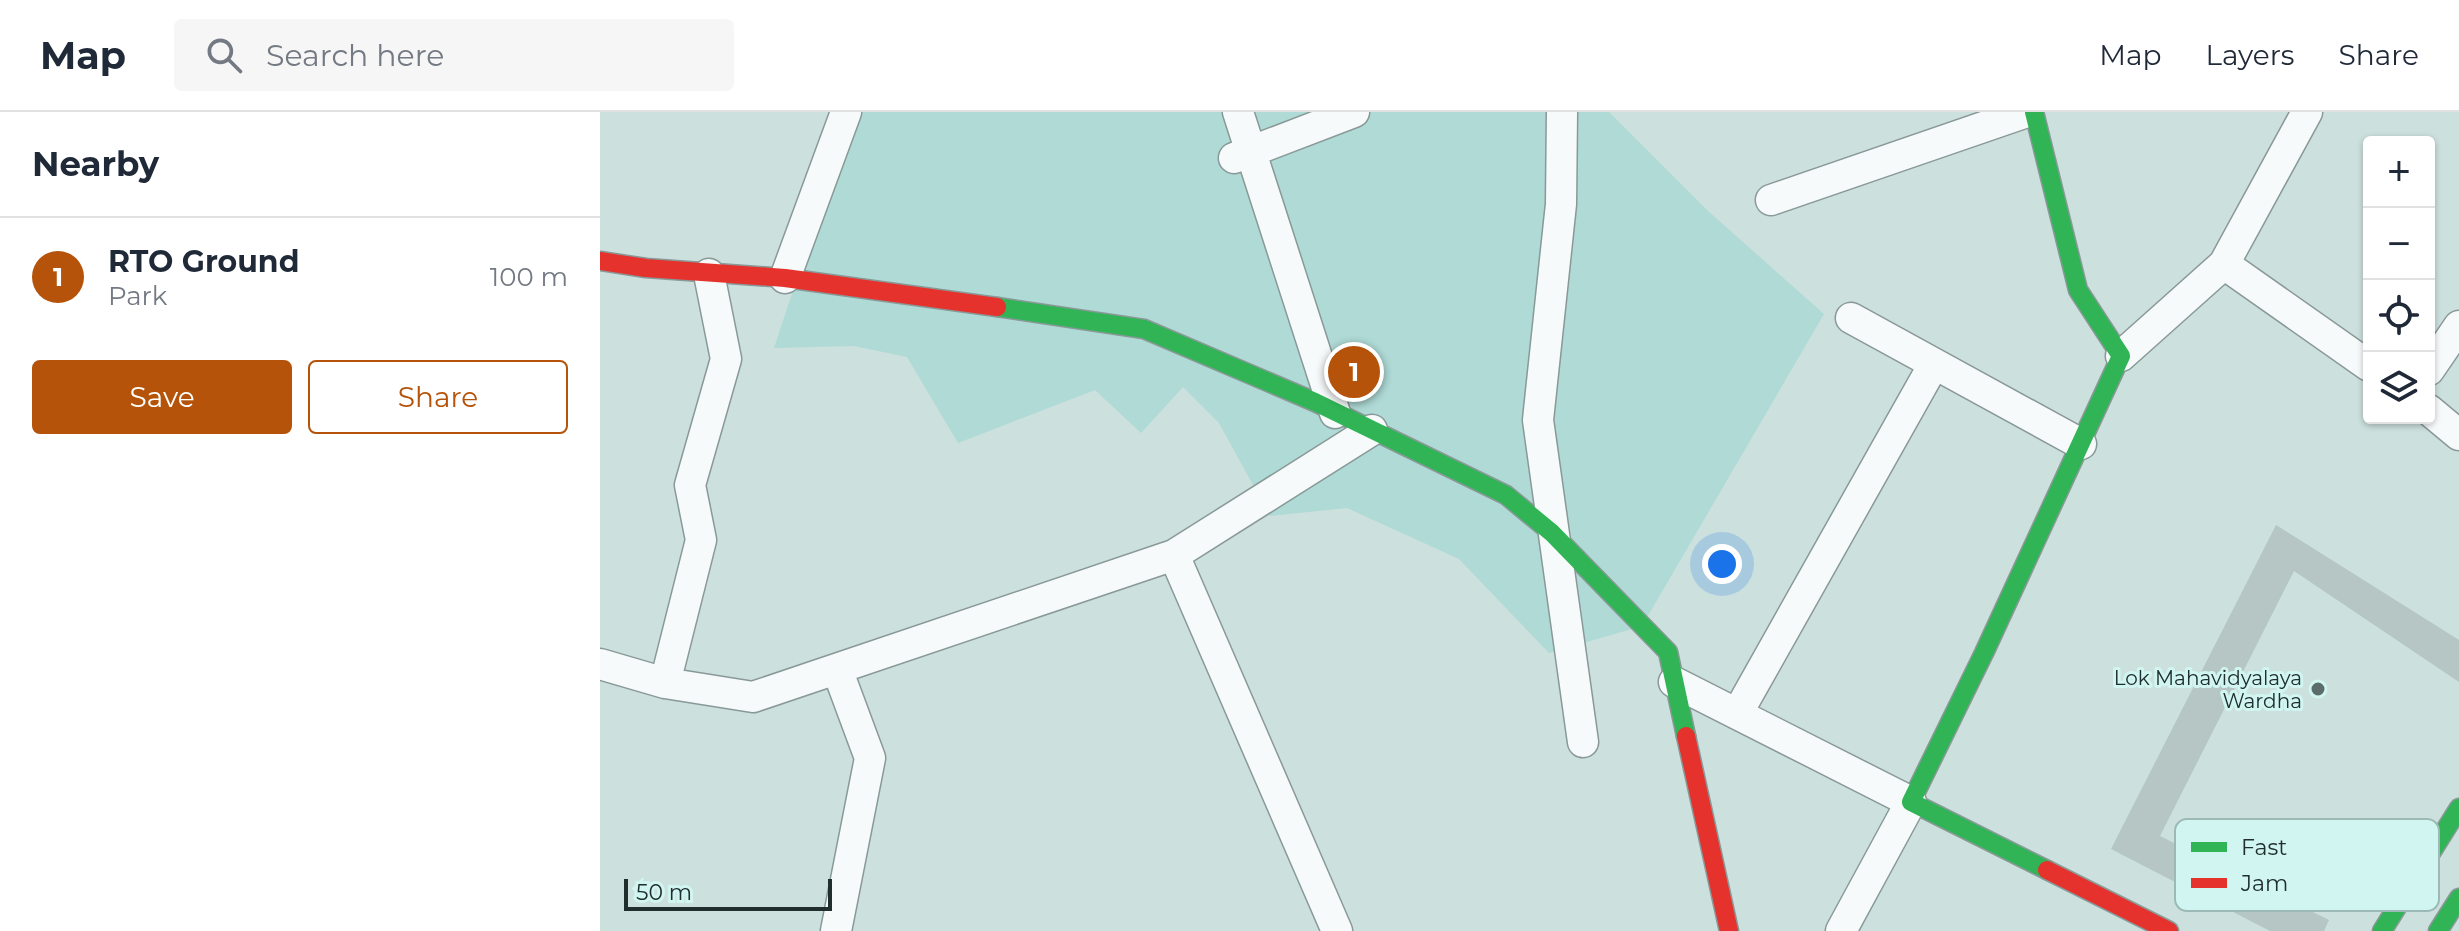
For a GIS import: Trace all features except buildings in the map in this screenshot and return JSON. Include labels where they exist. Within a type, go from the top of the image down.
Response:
[{"type":"street","points":[[785,278],[846,112]]},
{"type":"street","points":[[1238,112],[1241,155],[1335,413]]},
{"type":"street","points":[[1241,155],[1354,112]]},
{"type":"street","points":[[1562,112],[1561,204],[1538,420],[1583,742]]},
{"type":"street","points":[[1771,200],[2027,112]]},
{"type":"street","points":[[2034,112],[2078,290],[2121,356]]},
{"type":"street","points":[[1841,931],[1911,802],[1984,653],[2121,356],[2224,264],[2307,112]]},
{"type":"street","points":[[600,261],[894,291],[1144,329],[1335,413],[1506,495],[1552,533],[1668,652],[1729,931]]},
{"type":"street","points":[[2224,264],[2363,362]]},
{"type":"street","points":[[665,683],[701,540],[690,485],[726,359],[709,274]]},
{"type":"street","points":[[1851,318],[2081,444]]},
{"type":"street","points":[[2435,361],[2459,326]]},
{"type":"street","points":[[1737,714],[1934,364]]},
{"type":"street","points":[[2435,415],[2459,435]]},
{"type":"street","points":[[600,664],[665,683],[753,697],[1174,555],[1372,430]]},
{"type":"street","points":[[1174,555],[1337,931]]},
{"type":"street","points":[[836,931],[870,758],[837,669]]},
{"type":"street","points":[[1674,682],[2169,931]]},
{"type":"street","points":[[2439,840],[2459,808]]},
{"type":"street","points":[[2438,931],[2459,898]]},
{"type":"street","points":[[2382,931],[2395,911]]},
{"type":"shaded area","points":[[852,112],[1609,112],[1708,211],[1824,314],[1642,626],[1549,653],[1459,559],[1347,508],[1270,516],[1219,423],[1183,387],[1141,433],[1095,390],[958,443],[907,357],[854,346],[774,348]]},
{"type":"traffic: fast","points":[[2034,112],[2078,290],[2121,356],[1984,653],[1911,802],[2047,870]]},
{"type":"traffic: fast","points":[[997,307],[1144,329],[1315,402],[1506,495],[1552,533],[1668,652],[1686,736]]},
{"type":"traffic: fast","points":[[2439,840],[2459,808]]},
{"type":"traffic: fast","points":[[2438,931],[2459,898]]},
{"type":"traffic: fast","points":[[2382,931],[2395,911]]},
{"type":"traffic: jam","points":[[600,261],[646,268],[785,278],[997,307]]},
{"type":"traffic: jam","points":[[1686,736],[1729,931]]},
{"type":"traffic: jam","points":[[2047,870],[2169,931]]},
{"type":"place","name":"RTO Ground","points":[[1354,372]]},
{"type":"place","name":"Lok Mahavidyalaya Wardha","points":[[2318,689]]}]
